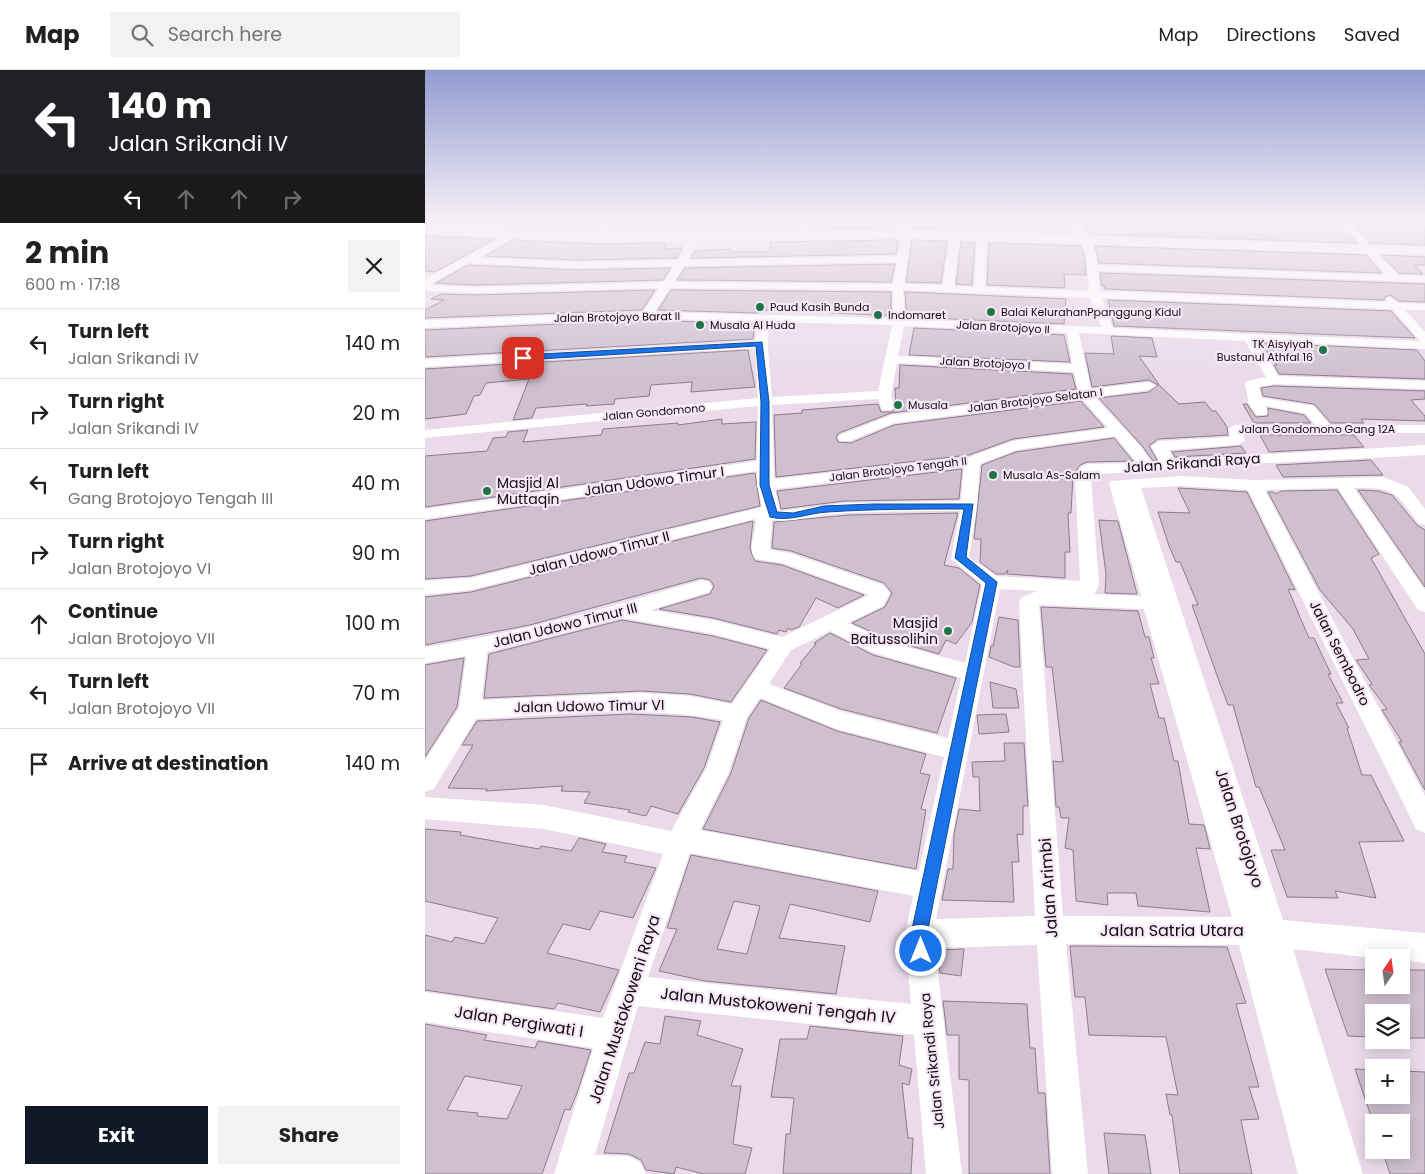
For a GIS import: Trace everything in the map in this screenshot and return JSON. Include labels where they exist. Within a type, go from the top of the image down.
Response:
[{"type":"street","points":[[425,283],[443,273]]},
{"type":"street","points":[[647,315],[675,273]]},
{"type":"street","points":[[891,419],[884,396],[899,322],[898,287],[901,273]]},
{"type":"street","points":[[948,289],[950,273]]},
{"type":"street","points":[[979,291],[980,273]]},
{"type":"street","points":[[1093,273],[1095,295],[1108,331]]},
{"type":"street","points":[[1233,273],[1425,279]]},
{"type":"street","points":[[1390,273],[1395,278]]},
{"type":"street","points":[[1372,277],[1425,339]]},
{"type":"street","points":[[425,288],[475,290],[667,286],[898,287],[1425,307]]},
{"type":"street","name":"Jalan Brotojoyo Barat II","points":[[425,324],[647,315],[899,322]]},
{"type":"street","points":[[623,612],[713,627],[785,645],[876,601],[879,591],[784,557],[760,553],[767,512],[763,465],[765,402],[760,344],[763,318]]},
{"type":"street","name":"Jalan Brotojoyo II","points":[[899,322],[1425,345]]},
{"type":"street","points":[[1072,330],[1078,368],[1085,394],[1137,451],[1132,479],[1254,485],[1383,482],[1396,485],[1402,490],[1425,520]]},
{"type":"street","points":[[1250,338],[1274,380]]},
{"type":"street","points":[[425,363],[760,344]]},
{"type":"street","name":"Jalan Brotojoyo I","points":[[891,358],[1078,368]]},
{"type":"street","points":[[1270,428],[1256,401],[1253,383],[1274,380],[1425,385]]},
{"type":"street","name":"Jalan Brotojoyo Selatan I","points":[[845,438],[891,419],[1149,386]]},
{"type":"street","name":"Jalan Gondomono","points":[[425,434],[765,402],[884,396]]},
{"type":"street","points":[[1256,401],[1309,409],[1325,428]]},
{"type":"street","name":"Jalan Gondomono Gang 12A","points":[[1169,465],[1159,446],[1238,441],[1233,429],[1425,429]]},
{"type":"street","name":"Jalan Brotojoyo Tengah II","points":[[765,485],[972,461],[1013,446],[1118,431]]},
{"type":"street","name":"Jalan Srikandi Raya","points":[[944,1174],[919,934],[992,582],[1088,588],[1090,585],[1083,476],[1088,469],[1094,468],[1132,479],[1169,465],[1425,450]]},
{"type":"street","points":[[972,461],[969,506],[960,558],[992,582]]},
{"type":"street","name":"Jalan Udowo Timur I","points":[[425,514],[763,465]]},
{"type":"street","name":"Jalan Brotojoyo","points":[[1132,479],[1153,603],[1261,932],[1345,1174]]},
{"type":"street","name":"Jalan Brotojoyo","points":[[1132,479],[1261,932],[1316,1174]]},
{"type":"street","points":[[1344,484],[1425,605]]},
{"type":"street","name":"Jalan Sembodro","points":[[1254,485],[1425,821]]},
{"type":"street","points":[[767,512],[774,516],[783,516],[834,509],[969,506]]},
{"type":"street","name":"Jalan Udowo Timur II","points":[[425,588],[471,584],[767,512]]},
{"type":"street","name":"Jalan Udowo Timur III","points":[[425,655],[477,648],[623,612],[702,587]]},
{"type":"street","name":"Jalan Arimbi","points":[[1071,1174],[1050,930],[1029,602],[1037,598],[1153,603]]},
{"type":"street","points":[[831,622],[863,641],[907,656],[973,673]]},
{"type":"street","name":"Jalan Mustokoweni Raya","points":[[572,1173],[613,1035],[680,842],[717,772],[737,714],[785,645]]},
{"type":"street","points":[[425,781],[470,710],[476,676],[477,648]]},
{"type":"street","points":[[755,687],[837,720],[957,750]]},
{"type":"street","name":"Jalan Udowo Timur VI","points":[[470,710],[641,702],[690,705],[737,714]]},
{"type":"street","points":[[425,808],[544,817],[929,886]]},
{"type":"street","name":"Jalan Satria Utara","points":[[919,934],[1050,930],[1261,932],[1425,948]]},
{"type":"street","name":"Jalan Mustokoweni Tengah IV","points":[[629,990],[928,1021]]},
{"type":"street","name":"Jalan Pergiwati I","points":[[425,1007],[613,1035]]},
{"type":"street","points":[[572,1173],[628,1174]]},
{"type":"building","points":[[455,273],[668,273],[663,280],[475,285],[436,283]]},
{"type":"building","points":[[682,273],[893,273],[891,282],[677,280]]},
{"type":"building","points":[[907,273],[942,273],[941,283],[906,282]]},
{"type":"building","points":[[957,273],[973,273],[972,285],[956,284]]},
{"type":"building","points":[[988,273],[1086,273],[1086,275],[1064,274],[1065,288],[987,285]]},
{"type":"building","points":[[1100,273],[1425,284],[1425,302],[1399,301],[1390,295],[1385,297],[1384,300],[1105,289],[1102,286]]},
{"type":"building","points":[[1399,273],[1422,273],[1423,274]]},
{"type":"building","points":[[655,290],[642,310],[425,318],[425,310],[444,300],[431,299],[441,294],[475,295]]},
{"type":"building","points":[[671,290],[891,292],[891,316],[781,310],[764,310],[757,313],[658,310]]},
{"type":"building","points":[[905,292],[1066,299],[1064,324],[907,317]]},
{"type":"building","points":[[1108,300],[1391,311],[1415,338],[1114,326]]},
{"type":"building","points":[[647,320],[755,324],[753,339],[425,357],[425,330]]},
{"type":"building","points":[[914,328],[1064,335],[1070,362],[909,355]]},
{"type":"building","points":[[1111,336],[1152,338],[1157,357],[1139,356],[1160,386],[1179,404],[1205,402],[1212,411],[1216,411],[1227,427],[1228,435],[1158,439],[1149,446],[1157,460],[1153,461],[1143,447],[1099,398],[1149,392],[1158,385],[1149,380],[1092,387],[1085,353],[1114,354]]},
{"type":"building","points":[[1261,343],[1417,350],[1425,361],[1425,379],[1279,374],[1274,365],[1277,365]]},
{"type":"building","points":[[748,350],[755,387],[691,392],[692,382],[651,385],[649,396],[615,399],[614,404],[536,408],[532,418],[513,420],[529,379],[486,383],[480,395],[474,396],[466,414],[425,419],[425,369]]},
{"type":"building","points":[[900,365],[1072,374],[1076,389],[891,413],[839,433],[836,437],[838,442],[851,443],[894,425],[1081,401],[1104,427],[1013,439],[969,455],[776,477],[774,415],[802,413],[802,410],[878,404],[881,412],[892,412],[896,407],[895,388],[899,388]]},
{"type":"building","points":[[1274,386],[1425,391],[1425,399],[1411,400],[1425,416],[1425,421],[1361,419],[1364,423],[1331,423],[1314,404],[1263,396],[1261,388]]},
{"type":"building","points":[[1243,404],[1247,404],[1256,417],[1268,416],[1268,408],[1304,415],[1311,423],[1254,423]]},
{"type":"building","points":[[722,419],[722,424],[756,422],[755,459],[425,507],[425,456],[487,451],[493,438],[506,437],[508,432],[528,430],[523,442],[601,435],[603,429],[678,423],[678,425]]},
{"type":"building","points":[[1260,435],[1354,435],[1364,447],[1269,452]]},
{"type":"building","points":[[1114,438],[1133,461],[1087,462],[1080,465],[1073,475],[1071,513],[1068,513],[1070,552],[1065,552],[1065,578],[1007,574],[1008,570],[1005,574],[996,574],[980,562],[981,539],[974,539],[982,465],[1016,452]]},
{"type":"building","points":[[1241,446],[1246,453],[1175,457],[1172,452]]},
{"type":"building","points":[[1371,460],[1383,475],[1283,477],[1276,465]]},
{"type":"building","points":[[962,469],[959,499],[844,501],[781,509],[777,491]]},
{"type":"building","points":[[755,473],[760,506],[471,576],[425,579],[425,521]]},
{"type":"building","points":[[1178,488],[1247,492],[1295,590],[1288,589],[1309,638],[1314,638],[1331,674],[1328,674],[1343,703],[1336,703],[1349,728],[1347,728],[1362,775],[1371,775],[1404,841],[1359,842],[1376,898],[1335,891],[1338,898],[1287,897],[1271,850],[1285,850],[1259,787],[1256,787],[1233,705],[1228,705],[1192,605],[1198,605],[1180,562],[1176,562],[1169,546],[1158,512],[1190,513]]},
{"type":"building","points":[[1337,490],[1379,554],[1371,558],[1425,654],[1425,790],[1399,742],[1402,742],[1382,710],[1387,709],[1369,685],[1372,684],[1356,660],[1369,659],[1353,629],[1320,590],[1268,492],[1276,494],[1281,491]]},
{"type":"building","points":[[1358,490],[1378,491],[1392,495],[1417,525],[1425,530],[1425,587]]},
{"type":"building","points":[[958,513],[944,565],[959,568],[980,585],[972,622],[956,644],[946,640],[939,654],[890,640],[852,623],[885,607],[892,593],[884,583],[791,551],[772,548],[774,522],[849,515]]},
{"type":"building","points":[[1099,520],[1118,521],[1137,594],[1105,593],[1106,574]]},
{"type":"building","points":[[753,521],[750,549],[755,561],[782,565],[864,595],[838,608],[816,598],[799,627],[791,630],[788,628],[786,632],[779,630],[777,634],[713,618],[659,609],[710,594],[714,586],[710,580],[701,578],[530,625],[425,645],[425,597],[471,592]]},
{"type":"building","points":[[1041,607],[1138,611],[1145,637],[1149,637],[1154,658],[1151,658],[1159,684],[1150,684],[1159,718],[1164,718],[1174,761],[1178,761],[1189,824],[1204,825],[1206,832],[1210,849],[1196,848],[1210,912],[1138,906],[1136,893],[1107,893],[1108,905],[1076,901],[1073,850],[1065,848],[1069,818],[1061,818],[1059,807],[1056,807],[1053,761],[1063,762],[1052,667],[1046,667]]},
{"type":"building","points":[[999,617],[1018,620],[1020,667],[1014,667],[989,657]]},
{"type":"building","points":[[622,620],[713,636],[767,650],[731,702],[690,694],[641,691],[484,698],[489,654]]},
{"type":"building","points":[[830,633],[873,655],[956,678],[937,733],[841,709],[784,688],[802,664],[800,663],[816,644],[814,643]]},
{"type":"building","points":[[464,658],[457,707],[425,757],[425,665]]},
{"type":"building","points":[[990,682],[1016,689],[1019,708],[993,708]]},
{"type":"building","points":[[761,700],[837,731],[926,754],[920,773],[930,775],[921,809],[926,810],[916,869],[703,829],[731,773],[749,718]]},
{"type":"building","points":[[631,714],[692,717],[720,722],[704,768],[678,814],[651,806],[646,816],[628,812],[630,810],[584,803],[590,792],[561,791],[563,786],[486,791],[487,789],[448,788],[473,745],[462,745],[477,721]]},
{"type":"building","points":[[1006,714],[1009,732],[979,734],[977,715]]},
{"type":"building","points":[[1004,743],[1024,743],[1028,806],[1023,806],[1023,835],[1017,834],[1019,862],[1012,862],[1014,902],[942,900],[948,869],[953,869],[954,834],[959,809],[980,811],[979,777],[973,777],[972,762],[1005,761]]},
{"type":"building","points":[[425,829],[461,832],[460,835],[539,849],[541,846],[571,851],[579,838],[606,844],[602,852],[627,856],[624,862],[656,868],[633,918],[600,911],[590,930],[563,924],[547,953],[619,970],[600,1012],[558,1003],[554,1009],[425,990],[425,935],[452,942],[455,937],[484,944],[498,918],[425,901]]},
{"type":"building","points":[[691,855],[878,891],[870,922],[790,904],[779,938],[845,946],[836,994],[705,981],[659,971],[677,929],[667,928]],"holes":[[[734,901],[760,906],[747,954],[717,949]]]},
{"type":"building","points":[[1070,946],[1227,947],[1246,1003],[1236,1004],[1259,1087],[1249,1087],[1259,1119],[1241,1120],[1252,1174],[1180,1174],[1172,1115],[1170,1115],[1166,1094],[1178,1095],[1166,1037],[1089,1035],[1085,997],[1075,997]]},
{"type":"building","points":[[964,949],[961,976],[940,973],[937,950]]},
{"type":"building","points":[[1325,969],[1365,970],[1365,994],[1410,994],[1410,970],[1425,970],[1425,1038],[1410,1038],[1410,1004],[1365,1004],[1365,1037],[1348,1036]]},
{"type":"building","points":[[943,1001],[1027,1004],[1030,1048],[1035,1048],[1038,1093],[1045,1093],[1050,1174],[969,1174],[969,1080],[959,1079],[959,1035],[947,1035]]},
{"type":"building","points":[[665,1016],[701,1021],[697,1035],[743,1049],[731,1086],[741,1086],[733,1144],[752,1148],[745,1174],[704,1174],[676,1167],[674,1174],[646,1170],[641,1160],[629,1154],[604,1153],[629,1073],[634,1073],[645,1042],[660,1044]]},
{"type":"building","points":[[425,1024],[487,1035],[484,1040],[535,1048],[538,1041],[591,1050],[577,1093],[570,1110],[565,1109],[542,1174],[425,1174]],"holes":[[[465,1076],[522,1086],[507,1119],[477,1116],[478,1113],[447,1110]]]},
{"type":"building","points":[[810,1026],[903,1036],[899,1065],[912,1069],[909,1085],[902,1083],[908,1138],[913,1138],[911,1174],[783,1174],[786,1134],[790,1134],[794,1098],[771,1097],[780,1039],[807,1039]]},
{"type":"building","points":[[1355,1069],[1365,1070],[1365,1098]]},
{"type":"building","points":[[1410,1071],[1425,1072],[1425,1174],[1390,1174],[1385,1159],[1410,1159],[1410,1114],[1370,1114],[1367,1104],[1410,1104]]},
{"type":"building","points":[[1104,1133],[1145,1135],[1151,1174],[1109,1174]]},
{"type":"place","name":"Paud Kasih Bunda","points":[[760,307]]},
{"type":"place","name":"Balai KelurahanPpanggung Kidul","points":[[991,312]]},
{"type":"place","name":"Indomaret","points":[[878,315]]},
{"type":"place","name":"Musala Al Huda","points":[[700,325]]},
{"type":"place","name":"TK Aisyiyah Bustanul Athfal 16","points":[[1323,350]]},
{"type":"place","name":"Musala","points":[[898,405]]},
{"type":"place","name":"Musala As-Salam","points":[[993,475]]},
{"type":"place","name":"Masjid Al Muttaqin","points":[[487,491]]},
{"type":"place","name":"Masjid Baitussolihin","points":[[948,631]]},
{"type":"route","points":[[523,358],[760,344],[765,402],[763,465],[765,485],[773,515],[793,516],[824,509],[969,506],[959,552],[960,558],[963,563],[992,582],[919,934],[921,951]]}]
